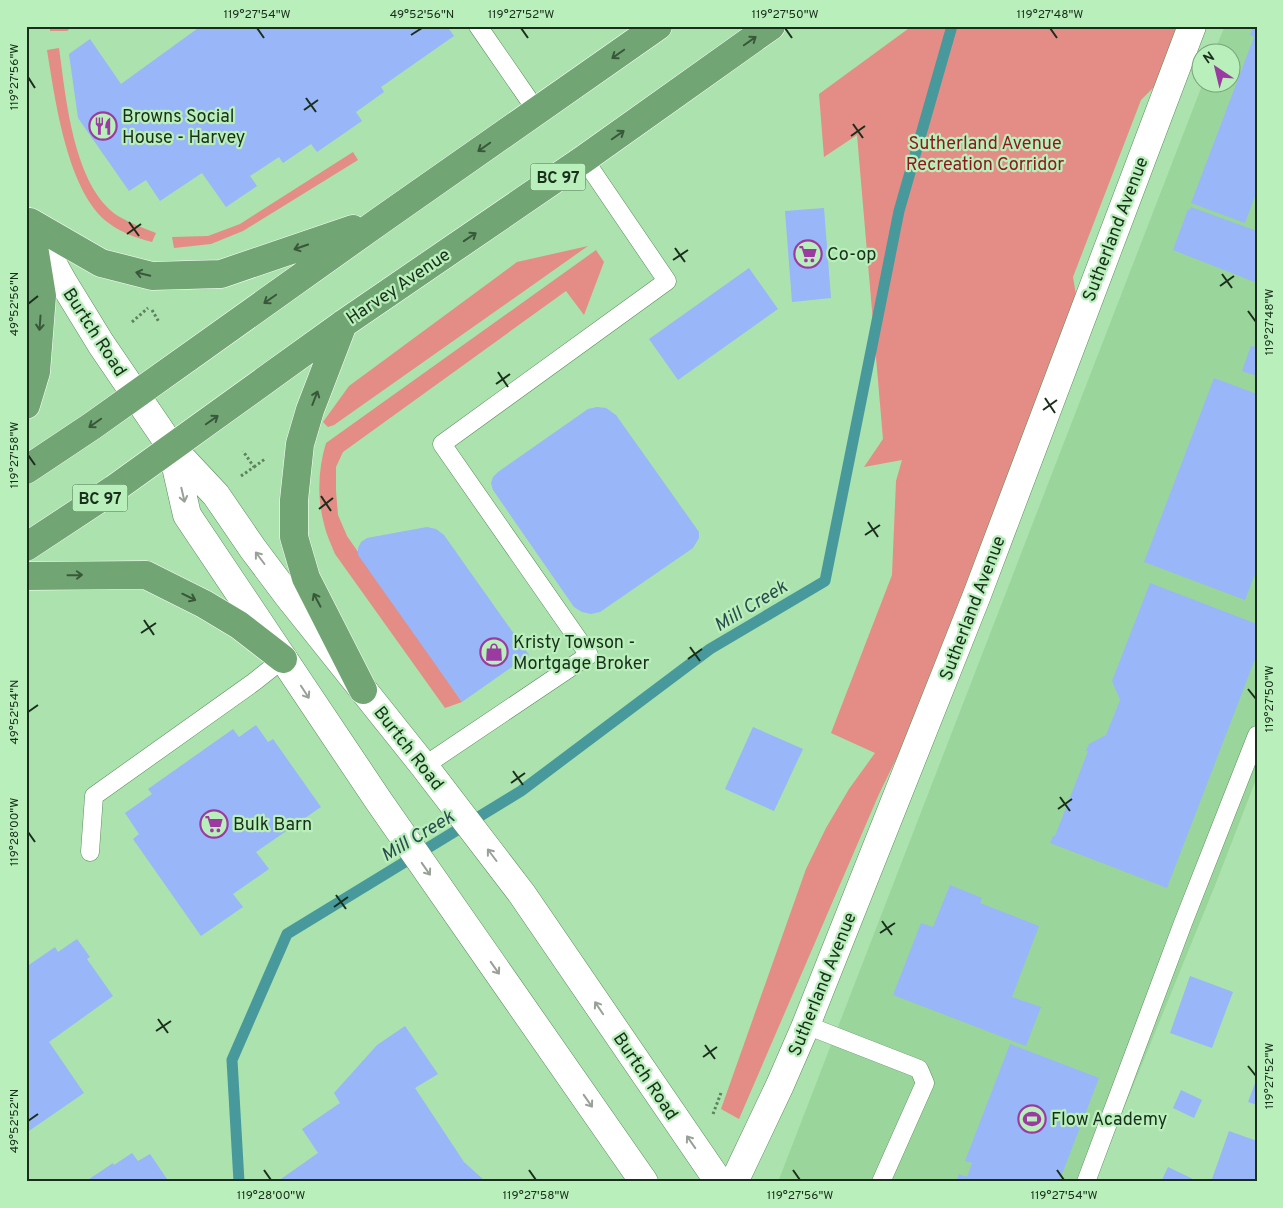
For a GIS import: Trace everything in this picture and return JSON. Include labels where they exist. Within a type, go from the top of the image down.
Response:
[{"type":"highway","points":[[26,470],[658,26]]},
{"type":"highway","name":"Harvey Avenue","points":[[26,547],[114,489],[343,324],[584,159],[771,26]]},
{"type":"highway","points":[[28,217],[101,263],[152,276],[221,274],[380,220]]},
{"type":"highway","points":[[26,405],[36,372],[42,296],[28,217]]},
{"type":"highway","points":[[343,324],[310,410],[300,444],[294,500],[294,537],[306,578],[363,690]]},
{"type":"highway","points":[[26,576],[146,575],[204,604],[232,621],[283,659]]},
{"type":"main road","name":"Sutherland Avenue","points":[[734,1182],[762,1125],[806,1025],[977,595],[1192,26]]},
{"type":"main road","name":"Burtch Road","points":[[28,217],[63,282],[101,344],[172,448],[216,495],[259,557],[522,894],[719,1182]]},
{"type":"main road","name":"Burtch Road","points":[[172,448],[187,515],[378,800],[644,1182]]},
{"type":"lane","points":[[478,26],[536,110]]},
{"type":"lane","points":[[424,766],[589,655],[442,444],[667,281],[584,159]]},
{"type":"lane","points":[[90,852],[94,796],[254,682],[283,659]]},
{"type":"lane","points":[[1086,1182],[1183,923],[1257,735]]},
{"type":"lane","points":[[806,1025],[919,1069],[925,1083],[881,1182]]},
{"type":"path","points":[[132,322],[150,306],[159,322]]},
{"type":"path","points":[[238,478],[254,467],[243,451]]},
{"type":"shaded area","points":[[1225,26],[1257,26],[1257,777],[1216,883],[1094,1182],[778,1182],[1200,92],[1240,92],[1240,42],[1218,42]]},
{"type":"green space","points":[[50,26],[73,26],[67,31],[50,31]]},
{"type":"green space","name":"Sutherland Avenue Recreation Corridor","points":[[912,26],[1183,26],[1163,78],[1141,100],[1073,277],[1077,301],[920,710],[879,794],[739,1119],[721,1109],[806,869],[826,828],[849,789],[875,753],[831,733],[892,575],[896,481],[902,460],[864,467],[883,439],[857,135],[824,157],[819,94]]},
{"type":"green space","points":[[59,48],[74,139],[81,163],[91,184],[103,202],[118,216],[156,233],[152,242],[130,235],[110,224],[95,210],[83,191],[65,144],[50,70],[47,50]]},
{"type":"green space","points":[[353,152],[358,160],[243,231],[211,244],[174,248],[172,237],[208,236],[240,224]]},
{"type":"green space","points":[[588,246],[334,425],[328,427],[323,422],[349,386],[517,262]]},
{"type":"green space","points":[[596,250],[604,262],[584,315],[566,291],[343,452],[336,467],[338,515],[347,536],[462,702],[445,708],[335,554],[325,528],[319,494],[320,473],[326,443]]},
{"type":"building","points":[[201,26],[447,26],[454,36],[381,87],[384,92],[356,112],[362,121],[317,152],[311,144],[283,163],[279,157],[250,176],[257,186],[226,207],[202,173],[160,201],[146,180],[129,191],[78,118],[69,54],[90,39],[121,84]]},
{"type":"building","points":[[1253,26],[1257,26],[1257,191],[1245,223],[1191,203],[1233,92],[1240,92],[1240,74],[1254,37],[1250,35]]},
{"type":"building","points":[[1191,207],[1257,231],[1257,283],[1173,250],[1188,209],[1190,210]]},
{"type":"building","name":"Co-op","points":[[824,208],[831,298],[792,302],[785,211]]},
{"type":"building","points":[[749,268],[778,309],[678,380],[649,339]]},
{"type":"building","points":[[1251,346],[1257,347],[1257,376],[1242,371]]},
{"type":"building","points":[[1214,378],[1257,394],[1257,569],[1245,600],[1144,562]]},
{"type":"building","points":[[606,408],[616,415],[699,532],[699,538],[693,548],[600,612],[591,614],[582,612],[574,607],[493,490],[491,483],[493,477],[498,472],[588,409]]},
{"type":"building","points":[[427,527],[436,529],[444,535],[529,655],[462,702],[358,555],[358,548],[361,542],[367,538]]},
{"type":"building","points":[[1150,583],[1257,624],[1257,654],[1167,888],[1050,843],[1053,836],[1055,836],[1089,744],[1106,735],[1120,700],[1112,681]]},
{"type":"building","name":"Bulk Barn","points":[[256,725],[268,742],[273,739],[321,807],[256,852],[269,869],[233,894],[243,907],[201,936],[133,839],[139,834],[125,813],[152,794],[148,789],[233,729],[239,737]]},
{"type":"building","points":[[753,727],[803,749],[774,811],[725,789]]},
{"type":"building","points":[[950,885],[982,898],[980,903],[1039,926],[1012,997],[1041,1007],[1026,1046],[893,995],[921,923],[933,927]]},
{"type":"building","points":[[77,939],[90,957],[87,959],[113,996],[49,1042],[84,1093],[26,1133],[26,967],[55,947],[58,952]]},
{"type":"building","points":[[1190,976],[1233,992],[1212,1048],[1170,1033]]},
{"type":"building","points":[[405,1026],[438,1074],[415,1088],[464,1162],[486,1182],[283,1182],[281,1179],[318,1153],[302,1129],[340,1103],[334,1093],[377,1045]]},
{"type":"building","name":"Flow Academy","points":[[1010,1044],[1099,1078],[1059,1182],[956,1182],[959,1174],[967,1177],[972,1163],[965,1161]]},
{"type":"building","points":[[1257,1078],[1257,1105],[1248,1102]]},
{"type":"building","points":[[1181,1090],[1202,1100],[1194,1118],[1173,1108]]},
{"type":"building","points":[[1229,1131],[1257,1141],[1257,1182],[1218,1182],[1212,1179]]},
{"type":"building","points":[[132,1153],[138,1161],[150,1154],[169,1182],[85,1182],[113,1163],[114,1165]]},
{"type":"building","points":[[1168,1167],[1199,1182],[1161,1182]]},
{"type":"waterway","name":"Mill Creek","points":[[239,1182],[232,1060],[287,934],[521,791],[710,649],[825,581],[899,211],[952,26]]},
{"type":"place","name":"Browns Social House - Harvey","points":[[103,126]]},
{"type":"place","name":"Co-op","points":[[808,254]]},
{"type":"place","name":"Kristy Towson - Mortgage Broker","points":[[494,652]]},
{"type":"place","name":"Bulk Barn","points":[[214,824]]},
{"type":"place","name":"Flow Academy","points":[[1032,1119]]}]
